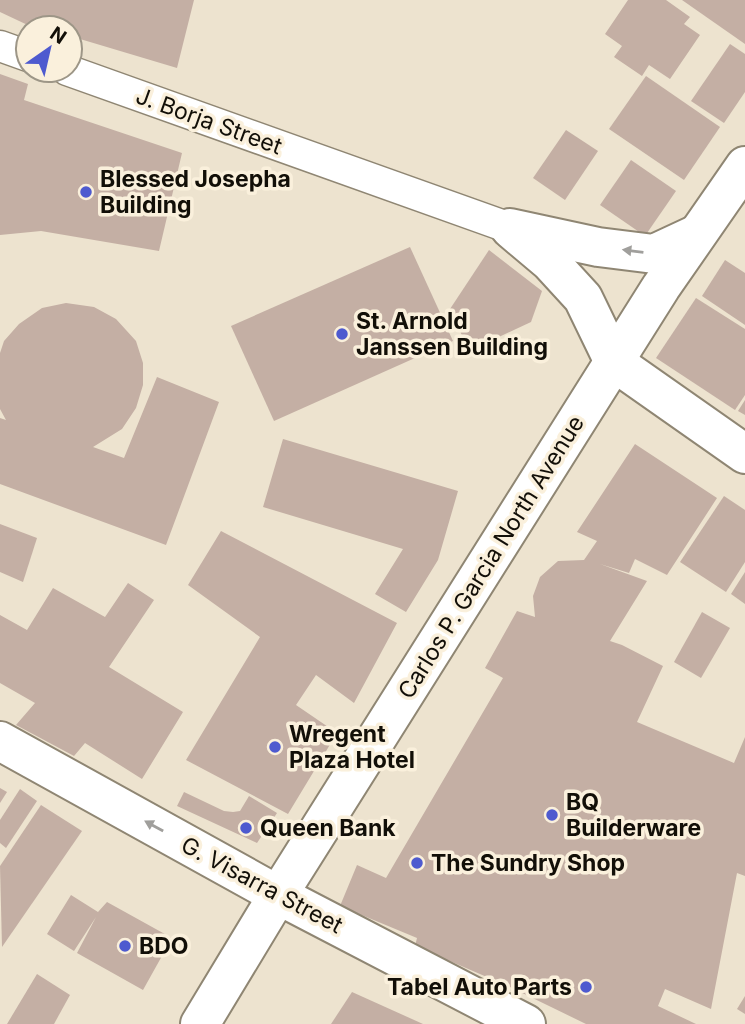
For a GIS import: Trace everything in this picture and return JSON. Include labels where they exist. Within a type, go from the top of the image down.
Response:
[{"type":"main road","name":"Carlos P. Garcia North Avenue","points":[[200,1024],[278,895],[614,362],[697,234],[745,166]]},
{"type":"main road","points":[[510,228],[598,247],[654,254],[697,234]]},
{"type":"main road","points":[[510,228],[550,262],[583,298],[614,362],[745,454]]},
{"type":"main road","name":"G. Visarra Street","points":[[0,741],[278,895],[526,1024]]},
{"type":"street","name":"J. Borja Street","points":[[84,76],[510,228]]},
{"type":"building","points":[[0,0],[194,0],[177,68],[84,40],[84,14],[14,14],[14,19],[0,12]]},
{"type":"building","points":[[628,0],[666,0],[690,17],[684,24],[700,35],[670,79],[649,65],[642,76],[614,57],[622,46],[605,34]]},
{"type":"building","points":[[682,0],[745,0],[745,44]]},
{"type":"building","points":[[730,44],[745,54],[745,92],[724,123],[691,101]]},
{"type":"building","name":"Blessed Josepha Building","points":[[0,74],[14,79],[14,84],[28,84],[24,100],[182,153],[159,251],[41,231],[0,235]]},
{"type":"building","points":[[646,76],[720,127],[684,180],[609,129]]},
{"type":"building","points":[[566,130],[598,151],[565,200],[533,178]]},
{"type":"building","points":[[631,160],[676,191],[645,236],[600,205]]},
{"type":"building","name":"St. Arnold Janssen Building","points":[[410,247],[453,341],[274,421],[231,326]]},
{"type":"building","points":[[489,250],[542,291],[531,322],[469,351],[450,309]]},
{"type":"building","points":[[725,260],[745,273],[745,325],[702,296]]},
{"type":"building","points":[[696,298],[745,329],[745,395],[735,410],[656,358]]},
{"type":"building","points":[[66,303],[94,307],[116,319],[136,341],[143,363],[143,385],[136,408],[122,429],[93,447],[124,458],[157,377],[219,402],[166,545],[0,484],[0,418],[6,420],[0,409],[0,353],[4,341],[19,324],[42,308]]},
{"type":"building","points":[[745,400],[745,415],[738,411]]},
{"type":"building","points":[[283,439],[458,491],[438,560],[406,612],[375,594],[403,549],[263,507]]},
{"type":"building","points":[[635,444],[717,498],[667,575],[635,559],[629,573],[600,564],[647,581],[610,641],[663,666],[637,722],[734,763],[745,737],[745,876],[737,873],[711,1009],[665,989],[658,1006],[696,1024],[586,1024],[510,987],[415,946],[417,938],[340,906],[357,865],[386,878],[503,678],[485,668],[517,611],[535,617],[533,596],[540,577],[558,561],[584,560],[597,541],[577,532]]},
{"type":"building","points":[[724,496],[745,510],[745,562],[726,592],[680,562]]},
{"type":"building","points":[[0,524],[37,538],[23,582],[0,572]]},
{"type":"building","points":[[221,531],[397,623],[354,703],[316,675],[296,705],[337,733],[288,814],[186,760],[260,637],[188,585]]},
{"type":"building","points":[[745,572],[745,604],[731,594]]},
{"type":"building","points":[[128,583],[154,600],[109,667],[183,712],[142,779],[85,743],[74,756],[16,725],[35,703],[0,683],[0,615],[27,630],[53,588],[105,617]]},
{"type":"building","points":[[702,612],[730,628],[701,678],[674,662]]},
{"type":"building","points":[[0,788],[7,792],[0,803]]},
{"type":"building","points":[[20,789],[37,801],[6,848],[0,843],[0,820]]},
{"type":"building","name":"Queen Bank","points":[[184,792],[224,811],[233,812],[240,811],[249,796],[277,813],[257,843],[177,806]]},
{"type":"building","points":[[41,805],[82,831],[2,947],[0,866]]},
{"type":"building","name":"BDO","points":[[71,895],[98,912],[107,902],[172,938],[143,990],[77,953],[96,917],[74,951],[47,934]]},
{"type":"building","points":[[37,974],[70,995],[54,1024],[7,1024]]},
{"type":"building","points":[[352,992],[423,1024],[331,1024]]},
{"type":"building","points":[[745,996],[745,1014],[737,1009]]},
{"type":"place","name":"Blessed Josepha Building","points":[[86,192]]},
{"type":"place","name":"St. Arnold Janssen Building","points":[[342,334]]},
{"type":"place","name":"Wregent Plaza Hotel","points":[[275,747]]},
{"type":"place","name":"BQ Builderware","points":[[552,815]]},
{"type":"place","name":"Queen Bank","points":[[246,828]]},
{"type":"place","name":"The Sundry Shop","points":[[417,863]]},
{"type":"place","name":"BDO","points":[[125,946]]},
{"type":"place","name":"Tabel Auto Parts","points":[[586,987]]}]
